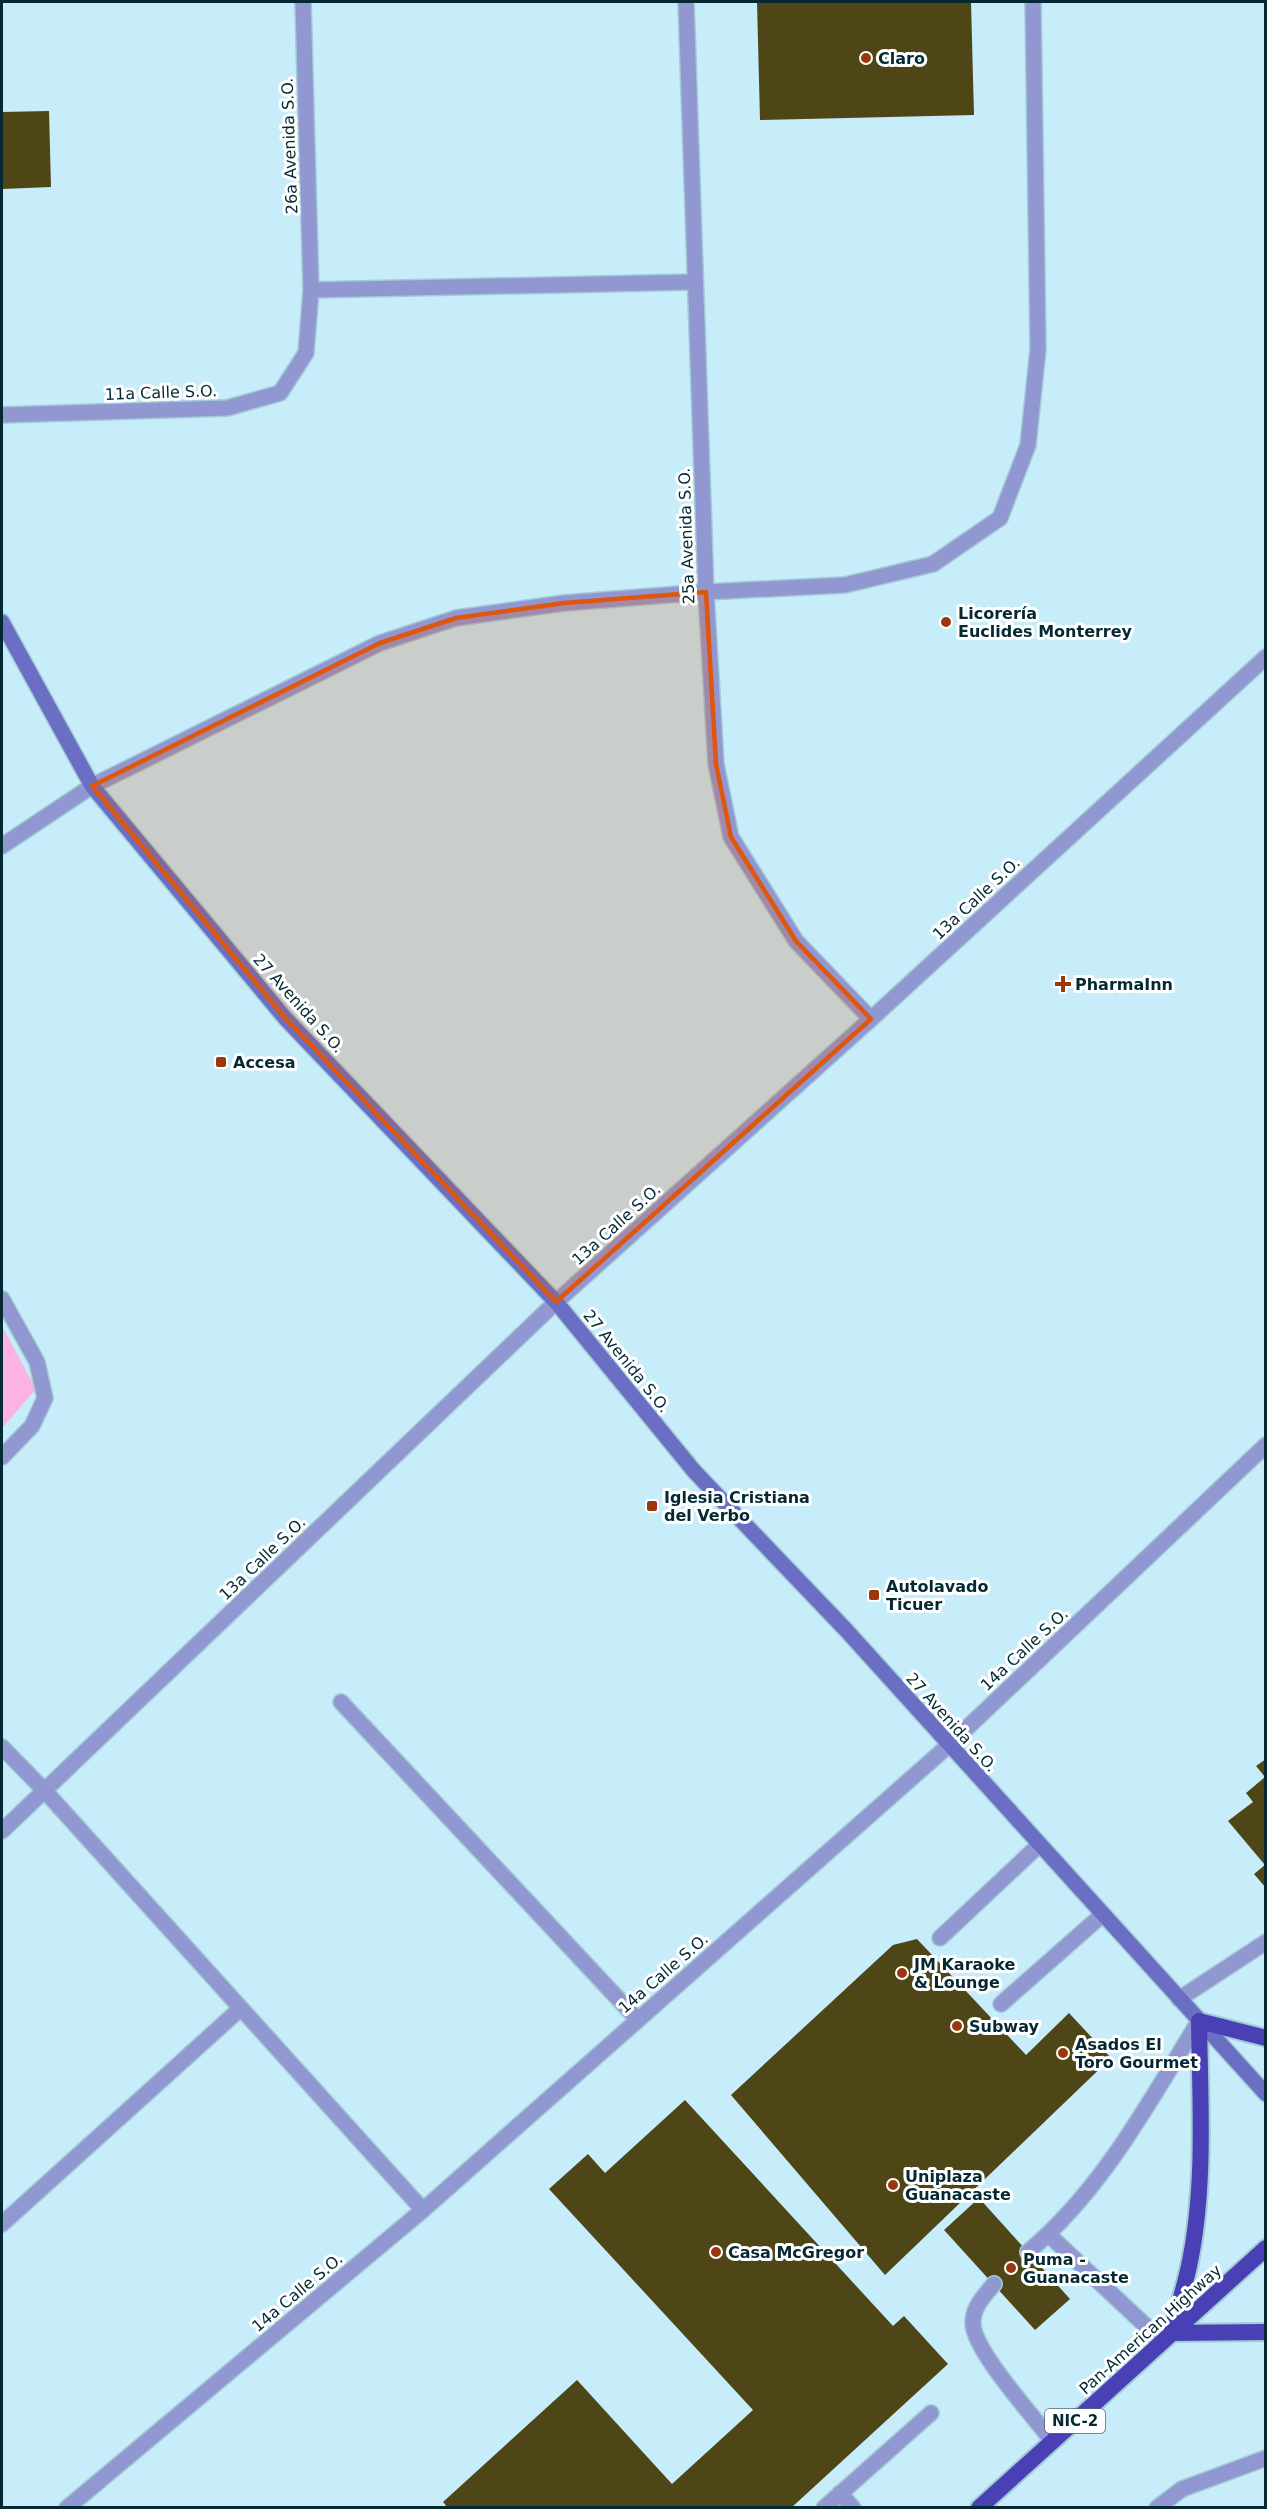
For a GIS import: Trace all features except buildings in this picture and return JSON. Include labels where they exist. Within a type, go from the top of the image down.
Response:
[{"type":"highway","points":[[1266,2038],[1198,2020],[1200,2160],[1194,2233],[1189,2266],[1167,2338],[1266,2332]]},
{"type":"highway","name":"Pan-American Highway","points":[[979,2508],[1266,2248]]},
{"type":"main road","name":"27 Avenida S.O.","points":[[2,622],[92,786],[285,1018],[556,1302],[694,1471],[846,1630],[1266,2094]]},
{"type":"street","name":"26a Avenida S.O.","points":[[303,2],[311,290]]},
{"type":"street","name":"25a Avenida S.O.","points":[[686,2],[706,592],[716,764],[731,837],[796,940],[871,1019]]},
{"type":"street","points":[[2,846],[92,786],[380,643],[456,618],[564,603],[706,592],[845,585],[933,564],[1000,518],[1028,445],[1038,349],[1033,2]]},
{"type":"street","points":[[311,290],[695,282]]},
{"type":"street","name":"11a Calle S.O.","points":[[2,415],[227,408],[280,393],[306,353],[311,290]]},
{"type":"street","name":"13a Calle S.O.","points":[[2,1830],[556,1302],[871,1019],[1266,657]]},
{"type":"street","points":[[2,1299],[37,1362],[45,1398],[32,1426],[2,1457]]},
{"type":"street","name":"14a Calle S.O.","points":[[67,2508],[423,2210],[949,1745],[1266,1445]]},
{"type":"street","points":[[341,1702],[638,2020]]},
{"type":"street","points":[[2,1748],[45,1791],[423,2210]]},
{"type":"street","points":[[940,1938],[1039,1845]]},
{"type":"street","points":[[1001,2004],[1102,1915]]},
{"type":"street","points":[[1179,1999],[1266,1942]]},
{"type":"street","points":[[2,2224],[240,2009]]},
{"type":"street","points":[[1028,2252],[1049,2235],[1108,2167],[1198,2020]]},
{"type":"street","points":[[1049,2235],[1167,2338]]},
{"type":"street","points":[[993,2284],[977,2304],[972,2323],[978,2344],[1053,2442]]},
{"type":"street","points":[[824,2508],[931,2413]]},
{"type":"street","points":[[1157,2508],[1182,2489],[1266,2458]]},
{"type":"street","points":[[840,2493],[853,2508]]},
{"type":"highlighted area","points":[[706,592],[716,764],[731,837],[796,941],[871,1019],[556,1302],[285,1018],[92,786],[380,643],[456,618],[564,603]]},
{"type":"shaded area","points":[[2,1326],[36,1389],[2,1428]]},
{"type":"place","name":"Claro","points":[[866,58]]},
{"type":"place","name":"Licorería Euclides Monterrey","points":[[946,622]]},
{"type":"place","name":"PharmaInn","points":[[1063,984]]},
{"type":"place","name":"Accesa","points":[[221,1062]]},
{"type":"place","name":"Iglesia Cristiana del Verbo","points":[[652,1506]]},
{"type":"place","name":"Autolavado Ticuer","points":[[874,1595]]},
{"type":"place","name":"JM Karaoke & Lounge","points":[[902,1973]]},
{"type":"place","name":"Subway","points":[[957,2026]]},
{"type":"place","name":"Asados El Toro Gourmet","points":[[1063,2053]]},
{"type":"place","name":"Uniplaza Guanacaste","points":[[893,2185]]},
{"type":"place","name":"Casa McGregor","points":[[716,2252]]},
{"type":"place","name":"Puma - Guanacaste","points":[[1011,2268]]}]
